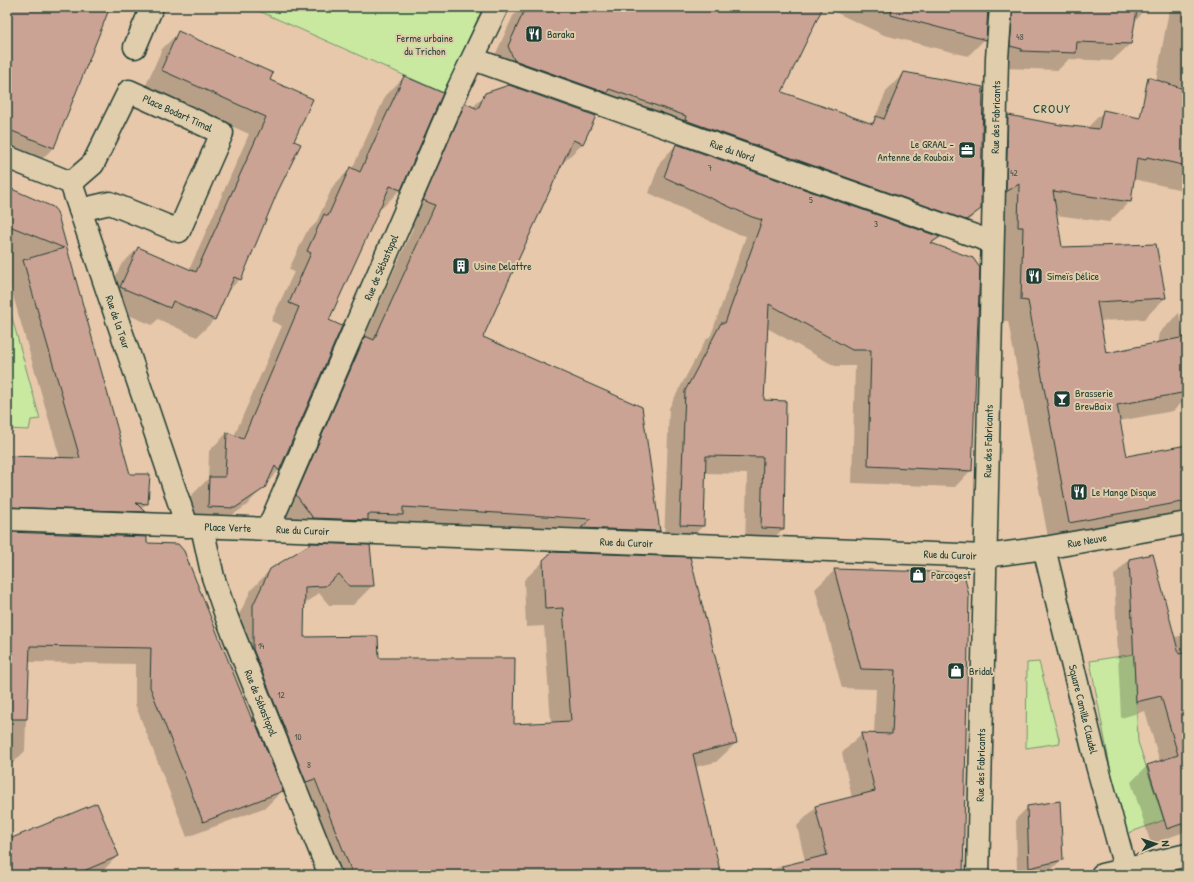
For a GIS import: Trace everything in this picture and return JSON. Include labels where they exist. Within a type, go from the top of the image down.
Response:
[{"type":"street","points":[[135,47],[152,7]]},
{"type":"street","name":"Rue de Sébastopol","points":[[268,529],[497,7]]},
{"type":"street","name":"Rue des Fabricants","points":[[978,875],[996,58],[1001,7]]},
{"type":"street","name":"Rue du Nord","points":[[473,59],[992,242]]},
{"type":"street","name":"Place Bodart Timal","points":[[70,183],[93,164],[129,90],[222,133],[179,231],[110,203],[80,210]]},
{"type":"street","points":[[7,157],[70,183]]},
{"type":"street","name":"Rue de la Tour","points":[[70,183],[195,527]]},
{"type":"street","points":[[7,519],[195,527]]},
{"type":"street","name":"Rue Neuve","points":[[986,556],[1044,548],[1187,523]]},
{"type":"street","name":"Rue de Sébastopol","points":[[195,527],[227,618],[330,875]]},
{"type":"street","name":"Place Verte","points":[[195,527],[268,529]]},
{"type":"street","name":"Rue du Curoir","points":[[268,529],[986,556]]},
{"type":"street","name":"Square Camille Claudel","points":[[1044,548],[1097,765],[1126,872]]},
{"type":"street","points":[[1102,875],[1126,872],[1187,854]]},
{"type":"green space","name":"Ferme urbaine du Trichon","points":[[250,7],[483,7],[444,93]]},
{"type":"green space","points":[[7,300],[40,419],[31,420],[29,430],[7,429]]},
{"type":"green space","points":[[1134,654],[1138,742],[1164,820],[1123,835],[1090,661]]},
{"type":"green space","points":[[1039,662],[1060,743],[1026,748],[1027,663]]},
{"type":"building","points":[[7,7],[110,7],[54,148],[7,129]]},
{"type":"building","points":[[526,7],[823,7],[782,92],[873,124],[876,116],[884,119],[904,72],[983,87],[981,209],[966,220],[685,120],[686,116],[609,89],[607,93],[514,60],[508,46]]},
{"type":"building","points":[[892,7],[988,7],[986,40],[891,15]]},
{"type":"building","points":[[1013,7],[1123,7],[1137,10],[1131,44],[1077,42],[1076,53],[1021,51],[1022,49],[1010,46]]},
{"type":"building","points":[[178,31],[273,73],[270,80],[313,99],[294,141],[301,144],[277,193],[241,280],[234,277],[215,320],[173,301],[170,308],[120,287],[138,247],[196,272],[266,117],[161,70]]},
{"type":"building","points":[[404,76],[443,93],[401,190],[390,186],[329,320],[342,326],[279,471],[275,466],[265,488],[235,508],[208,507],[209,477],[225,477],[227,432],[243,439],[299,307],[289,303],[311,253],[307,251],[324,214],[328,216],[350,167],[360,172]]},
{"type":"building","points":[[1148,77],[1187,90],[1187,166],[1147,157],[1146,160],[1137,158],[1131,202],[1053,191],[1062,247],[1156,244],[1166,298],[1097,302],[1106,353],[1185,337],[1187,349],[1187,392],[1117,405],[1127,456],[1187,445],[1187,501],[1069,523],[1028,301],[1021,300],[1023,227],[1018,227],[1019,184],[1006,192],[1008,115],[1061,125],[1099,129],[1103,110],[1140,118]]},
{"type":"building","name":"Usine Delattre","points":[[509,85],[596,116],[583,144],[573,140],[483,337],[642,407],[660,531],[581,528],[591,519],[403,507],[403,515],[368,514],[368,520],[313,518],[296,495],[365,336],[374,340],[435,205],[423,200],[465,103],[478,109],[485,93]]},
{"type":"building","points":[[676,144],[940,237],[931,243],[973,258],[980,268],[972,471],[868,466],[871,350],[852,350],[769,304],[764,400],[786,401],[784,529],[761,528],[763,457],[706,456],[704,526],[680,525],[685,391],[721,323],[725,323],[762,220],[752,217],[664,177]]},
{"type":"building","points":[[7,187],[53,207],[57,212],[130,474],[150,474],[148,504],[136,503],[145,512],[7,507],[7,456],[80,458],[23,260],[64,248],[7,225]]},
{"type":"building","points":[[7,532],[147,537],[147,543],[178,544],[184,551],[253,722],[253,716],[283,791],[203,822],[150,687],[151,648],[30,646],[27,719],[7,719]]},
{"type":"building","points":[[312,543],[370,545],[374,586],[349,586],[339,574],[325,586],[305,587],[304,637],[378,636],[379,658],[515,658],[514,724],[571,721],[563,608],[545,609],[543,560],[552,552],[690,557],[737,743],[693,754],[721,875],[353,875],[315,779],[306,782],[253,649],[253,605],[270,569]]},
{"type":"building","points":[[1153,554],[1179,654],[1187,652],[1187,822],[1167,829],[1147,765],[1178,755],[1161,696],[1136,702],[1129,559]]},
{"type":"building","points":[[834,569],[964,573],[969,596],[963,875],[783,875],[782,866],[827,855],[815,806],[875,791],[861,733],[892,734],[895,670],[861,669]]},
{"type":"building","points":[[1060,801],[1063,860],[1029,868],[1027,806]]},
{"type":"building","points":[[97,803],[119,856],[74,875],[7,875],[7,840]]},
{"type":"place","name":"Baraka","points":[[534,34]]},
{"type":"place","name":"Le GRAAL - Antenne de Roubaix","points":[[967,150]]},
{"type":"place","name":"Usine Delattre","points":[[461,266]]},
{"type":"place","name":"Simeïs Délice","points":[[1034,276]]},
{"type":"place","name":"Brasserie BrewBaix","points":[[1062,399]]},
{"type":"place","name":"Le Mange Disque","points":[[1079,492]]},
{"type":"place","name":"Parcogest","points":[[918,575]]},
{"type":"place","name":"Bridal","points":[[956,671]]},
{"type":"district","name":"CROUY","points":[[1052,108]]}]
